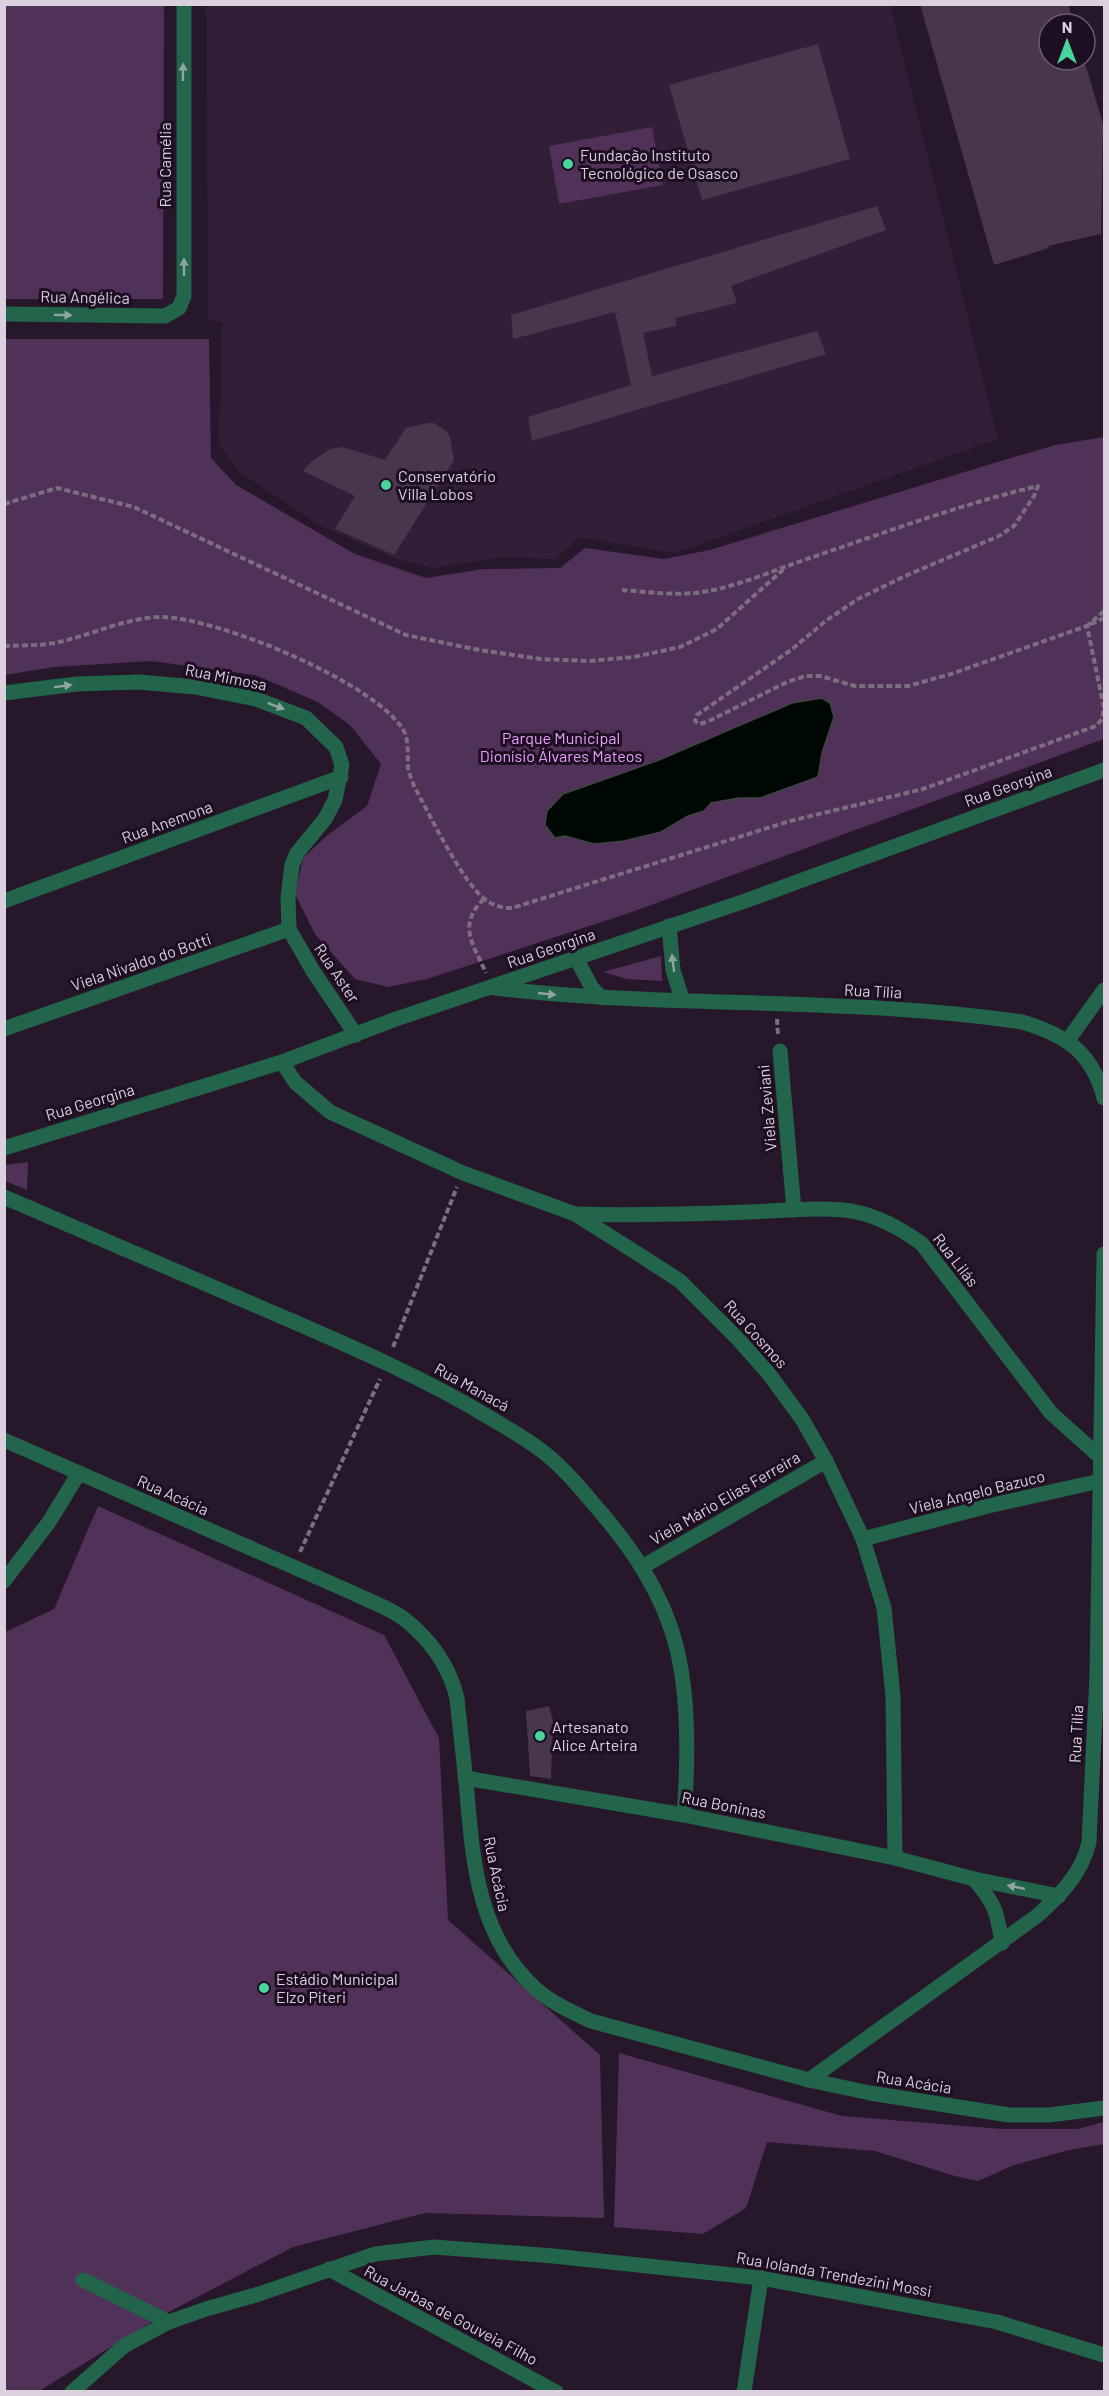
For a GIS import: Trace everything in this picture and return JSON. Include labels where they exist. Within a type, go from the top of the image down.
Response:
[{"type":"street","name":"Rua Camélia","points":[[165,316],[179,308],[184,296],[184,4]]},
{"type":"street","name":"Rua Angélica","points":[[4,314],[165,316]]},
{"type":"street","name":"Rua Mimosa","points":[[4,693],[77,684],[139,681],[195,687],[256,699],[306,718],[336,747],[342,765],[335,800],[325,819],[297,853],[292,865],[288,897],[289,929]]},
{"type":"street","name":"Rua Georgina","points":[[4,1148],[282,1062],[766,893],[1104,770]]},
{"type":"street","name":"Rua Anemona","points":[[4,901],[341,777]]},
{"type":"street","points":[[669,926],[673,970],[682,999]]},
{"type":"street","name":"Viela Nivaldo do Botti","points":[[4,1029],[289,929]]},
{"type":"street","name":"Rua Aster","points":[[289,929],[313,971],[356,1035]]},
{"type":"street","points":[[576,958],[592,988],[602,998]]},
{"type":"street","name":"Rua Tília","points":[[492,987],[602,998],[682,999],[992,1018],[1040,1027],[1068,1040],[1080,1051],[1100,1082],[1104,1098]]},
{"type":"street","points":[[1068,1040],[1104,990]]},
{"type":"street","name":"Viela Zeviani","points":[[780,1051],[794,1210]]},
{"type":"street","name":"Rua Cosmos","points":[[282,1062],[295,1082],[330,1113],[463,1173],[575,1214],[680,1281],[738,1339],[769,1374],[802,1419],[826,1461],[863,1539],[884,1608],[893,1696],[895,1858]]},
{"type":"street","name":"Rua Manacá","points":[[4,1197],[388,1362],[459,1399],[536,1447],[564,1470],[617,1531],[642,1567],[659,1598],[677,1652],[688,1767],[684,1815]]},
{"type":"street","name":"Rua Lilás","points":[[575,1214],[632,1216],[794,1210],[857,1212],[907,1233],[922,1244],[1051,1413],[1099,1456]]},
{"type":"street","name":"Rua Tília","points":[[809,2080],[1002,1943],[1059,1896],[1077,1874],[1086,1857],[1101,1676],[1099,1456],[1104,1254]]},
{"type":"street","name":"Rua Acácia","points":[[4,1440],[312,1575],[401,1617],[424,1638],[447,1666],[457,1698],[472,1853],[486,1915],[498,1941],[512,1961],[536,1989],[563,2007],[591,2021],[809,2080],[870,2093],[1009,2115],[1049,2115],[1104,2108]]},
{"type":"street","name":"Viela Mário Elias Ferreira","points":[[642,1567],[826,1461]]},
{"type":"street","points":[[4,1581],[49,1522],[79,1473]]},
{"type":"street","name":"Viela Angelo Bazuco","points":[[863,1539],[988,1506],[1100,1481]]},
{"type":"street","name":"Rua Boninas","points":[[465,1778],[684,1815],[895,1858],[974,1879],[1059,1896]]},
{"type":"street","points":[[974,1879],[993,1902],[998,1915],[1002,1943]]},
{"type":"street","name":"Rua Iolanda Trendezini Mossi","points":[[72,2391],[124,2346],[169,2322],[375,2254],[434,2247],[553,2256],[761,2278],[997,2322],[1104,2355]]},
{"type":"street","name":"Rua Jarbas de Gouveia Filho","points":[[329,2270],[556,2391]]},
{"type":"street","points":[[744,2391],[761,2278]]},
{"type":"street","points":[[83,2280],[169,2322]]},
{"type":"path","points":[[622,590],[661,594],[697,593],[739,582],[983,500],[1038,486],[1014,526],[999,536],[904,576],[858,599],[827,620],[791,650],[697,715],[695,721],[699,724],[787,682],[806,676],[820,676],[855,686],[908,686],[951,674],[1104,618]]},
{"type":"path","points":[[4,504],[57,488],[134,507],[406,635],[479,650],[541,658],[589,661],[634,657],[680,647],[717,628],[787,565]]},
{"type":"path","points":[[1087,626],[1104,611]]},
{"type":"path","points":[[4,646],[58,642],[160,617],[186,619],[296,657],[343,680],[393,716],[404,730],[408,747],[408,771],[414,786],[466,878],[484,899],[500,907],[519,907],[790,821],[923,789],[1096,726],[1102,719],[1104,708],[1087,626]]},
{"type":"path","points":[[484,899],[472,911],[468,927],[492,987]]},
{"type":"path","name":"Viela Zeviani","points":[[775,1004],[780,1051]]},
{"type":"shaded area","name":"Fundação Instituto Tecnológico de Osasco","points":[[206,5],[892,5],[998,439],[675,553],[580,537],[556,559],[502,557],[433,568],[395,559],[319,525],[238,471],[219,444],[222,322],[208,320]]},
{"type":"shaded area","points":[[822,698],[830,703],[834,717],[822,753],[818,777],[760,798],[739,798],[711,803],[704,811],[688,816],[661,832],[624,841],[594,844],[565,836],[555,838],[545,825],[547,811],[563,794],[659,760],[792,703]]},
{"type":"green space","points":[[5,4],[164,5],[163,299],[5,299]]},
{"type":"green space","points":[[652,127],[663,185],[559,204],[549,146]]},
{"type":"green space","name":"Parque Municipal Dionísio Álvares Mateos","points":[[5,339],[209,339],[211,458],[236,485],[355,554],[426,578],[484,569],[560,568],[585,548],[664,559],[710,550],[1056,445],[1104,437],[1104,739],[629,913],[427,979],[388,987],[355,979],[315,934],[295,894],[303,858],[329,834],[367,806],[381,764],[350,725],[318,702],[255,675],[151,661],[54,667],[5,675]]},
{"type":"green space","points":[[661,956],[662,981],[627,979],[603,972]]},
{"type":"green space","points":[[28,1162],[27,1190],[5,1181],[5,1165]]},
{"type":"green space","name":"Estádio Municipal Elzo Piteri","points":[[98,1506],[384,1635],[439,1738],[448,1920],[600,2055],[604,2218],[425,2213],[293,2247],[163,2315],[39,2391],[7,2391],[5,2387],[5,1632],[54,1609]]},
{"type":"green space","points":[[619,2053],[842,2116],[1002,2129],[1078,2129],[1104,2122],[1104,2144],[1069,2150],[1014,2165],[978,2181],[875,2151],[767,2142],[746,2208],[703,2234],[614,2227]]},
{"type":"building","points":[[920,4],[1068,4],[1070,12],[1037,12],[1037,72],[1088,72],[1103,124],[1101,234],[1048,246],[1049,248],[994,265]]},
{"type":"building","points":[[818,44],[850,159],[702,200],[669,85]]},
{"type":"building","points":[[877,206],[886,230],[731,286],[737,303],[676,318],[676,326],[643,333],[652,376],[817,331],[826,354],[532,441],[528,417],[631,385],[615,312],[513,339],[511,315]]},
{"type":"building","points":[[434,423],[446,431],[450,437],[454,460],[394,555],[335,529],[355,496],[303,471],[311,462],[330,449],[343,447],[385,460],[406,428]]},
{"type":"building","name":"Artesanato Alice Arteira","points":[[549,1706],[553,1721],[551,1779],[530,1776],[526,1711]]},
{"type":"place","name":"Fundação Instituto Tecnológico de Osasco","points":[[568,164]]},
{"type":"place","name":"Conservatório Villa Lobos","points":[[386,485]]},
{"type":"place","name":"Artesanato Alice Arteira","points":[[540,1736]]},
{"type":"place","name":"Estádio Municipal Elzo Piteri","points":[[264,1988]]}]
